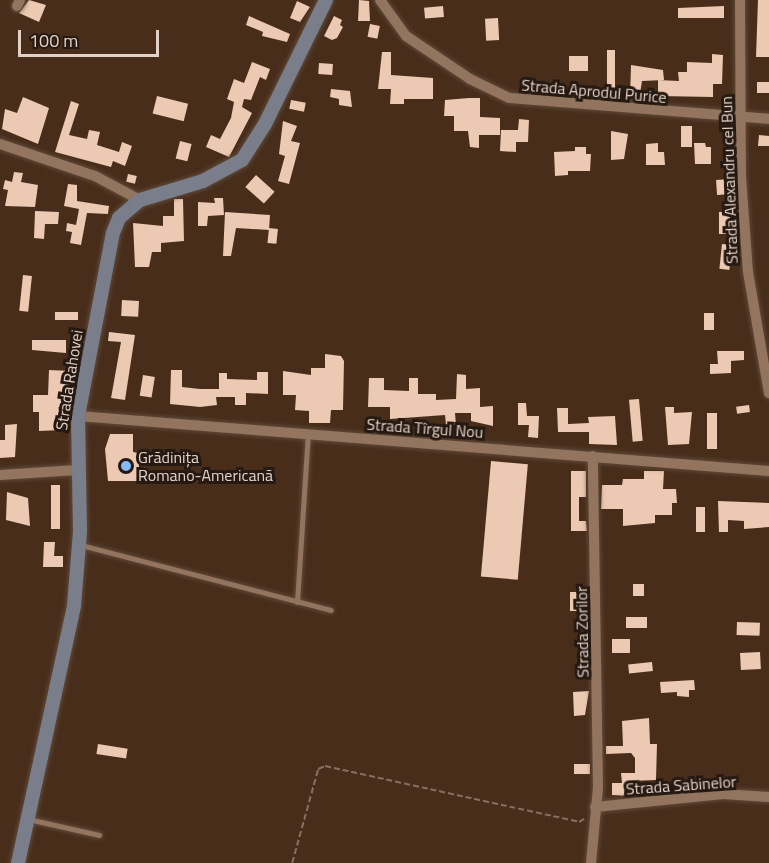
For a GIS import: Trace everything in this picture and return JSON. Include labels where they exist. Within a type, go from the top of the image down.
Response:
[{"type":"main road","name":"Strada Rahovei","points":[[18,863],[74,606],[80,545],[77,470],[78,416],[113,233],[119,218],[140,200],[203,181],[242,160],[265,124],[326,0]]},
{"type":"street","name":"Strada Aprodul Purice","points":[[380,0],[406,36],[470,79],[509,98],[741,119],[769,119]]},
{"type":"street","name":"Strada Alexandru cel Bun","points":[[740,0],[741,119],[748,272],[769,393]]},
{"type":"street","points":[[0,144],[95,176],[140,200]]},
{"type":"street","name":"Strada Tîrgul Nou","points":[[78,416],[769,471]]},
{"type":"street","name":"Strada Zorilor","points":[[591,863],[598,787],[593,456]]},
{"type":"street","points":[[0,475],[77,470]]},
{"type":"street","name":"Strada Sabinelor","points":[[595,807],[723,794],[769,797]]},
{"type":"lane","points":[[297,602],[308,434]]},
{"type":"lane","points":[[80,545],[331,610]]},
{"type":"lane","points":[[28,819],[99,835]]},
{"type":"path","points":[[292,863],[318,769],[325,766],[579,822],[595,807]]},
{"type":"building","points":[[29,0],[46,5],[39,22],[19,13]]},
{"type":"building","points":[[359,0],[369,1],[370,21],[358,21]]},
{"type":"building","points":[[758,0],[769,0],[769,57],[756,57]]},
{"type":"building","points":[[297,1],[310,7],[300,22],[290,18]]},
{"type":"building","points":[[443,6],[444,17],[425,19],[424,8]]},
{"type":"building","points":[[724,6],[724,18],[678,18],[678,8]]},
{"type":"building","points":[[249,16],[290,34],[287,42],[262,36],[263,32],[246,25]]},
{"type":"building","points":[[334,16],[342,20],[340,25],[343,27],[337,38],[332,40],[324,36]]},
{"type":"building","points":[[498,18],[499,40],[486,41],[485,19]]},
{"type":"building","points":[[370,24],[380,26],[377,39],[368,37]]},
{"type":"building","points":[[607,50],[615,50],[615,94],[607,94]]},
{"type":"building","points":[[382,52],[391,52],[391,75],[433,78],[433,99],[404,99],[404,104],[390,104],[391,89],[378,89]]},
{"type":"building","points":[[712,54],[723,55],[722,84],[713,84],[713,97],[658,96],[658,80],[679,81],[678,72],[687,72],[687,62],[712,63]]},
{"type":"building","points":[[569,56],[588,56],[588,71],[569,71]]},
{"type":"building","points":[[252,62],[270,69],[266,80],[260,77],[251,100],[244,99],[242,107],[252,113],[229,157],[206,147],[211,135],[220,139],[231,118],[234,102],[227,99],[234,79],[244,83]]},
{"type":"building","points":[[319,63],[333,64],[332,75],[318,74]]},
{"type":"building","points":[[631,65],[663,70],[664,80],[642,81],[639,100],[630,99]]},
{"type":"building","points":[[757,82],[769,82],[769,93],[757,93]]},
{"type":"building","points":[[331,89],[350,91],[352,107],[339,105],[339,99],[330,97]]},
{"type":"building","points":[[157,96],[188,104],[184,121],[153,113]]},
{"type":"building","points":[[23,97],[49,108],[38,144],[2,129],[5,109],[17,113]]},
{"type":"building","points":[[480,98],[480,117],[500,118],[500,135],[479,135],[479,148],[470,147],[468,131],[454,131],[454,116],[444,116],[445,100]]},
{"type":"building","points":[[291,100],[306,103],[304,112],[289,109]]},
{"type":"building","points":[[71,101],[79,104],[69,135],[87,139],[89,130],[100,132],[97,145],[119,152],[122,142],[132,146],[125,166],[113,161],[111,167],[55,152]]},
{"type":"building","points":[[519,119],[529,120],[528,142],[516,142],[516,152],[500,151],[501,130],[518,130]]},
{"type":"building","points":[[283,121],[297,126],[291,141],[300,143],[289,184],[278,181],[285,156],[279,154]]},
{"type":"building","points":[[681,126],[692,126],[692,147],[681,147]]},
{"type":"building","points":[[611,131],[628,134],[624,159],[611,160]]},
{"type":"building","points":[[759,135],[769,136],[769,146],[758,146]]},
{"type":"building","points":[[180,141],[192,144],[187,161],[176,158]]},
{"type":"building","points":[[658,143],[658,152],[664,152],[665,165],[646,165],[646,144]]},
{"type":"building","points":[[694,143],[705,143],[706,147],[711,147],[711,164],[695,164]]},
{"type":"building","points":[[575,147],[586,147],[586,154],[591,154],[590,171],[568,171],[568,175],[555,176],[554,152],[575,151]]},
{"type":"building","points":[[14,172],[23,173],[21,182],[38,185],[35,207],[5,206],[8,190],[3,189],[5,180],[12,182]]},
{"type":"building","points":[[128,174],[137,176],[135,184],[126,182]]},
{"type":"building","points":[[256,175],[275,192],[264,204],[245,187]]},
{"type":"building","points":[[731,179],[732,194],[717,195],[716,180]]},
{"type":"building","points":[[68,184],[77,185],[77,201],[109,206],[108,214],[87,213],[81,245],[70,243],[72,232],[66,231],[67,223],[76,225],[79,209],[64,206]]},
{"type":"building","points":[[214,198],[223,198],[224,215],[208,216],[207,226],[198,226],[198,202],[215,203]]},
{"type":"building","points":[[174,199],[183,199],[184,241],[161,243],[161,252],[152,252],[149,267],[135,267],[133,223],[163,226],[163,216],[174,216]]},
{"type":"building","points":[[35,211],[59,212],[58,224],[45,224],[44,239],[34,238]]},
{"type":"building","points":[[225,212],[270,215],[269,230],[236,228],[231,256],[223,256]]},
{"type":"building","points":[[719,212],[730,212],[730,234],[719,234]]},
{"type":"building","points":[[269,228],[278,229],[276,244],[267,243]]},
{"type":"building","points":[[722,244],[732,245],[729,270],[719,269]]},
{"type":"building","points":[[23,275],[32,276],[28,312],[19,311]]},
{"type":"building","points":[[122,300],[139,301],[138,317],[121,316]]},
{"type":"building","points":[[55,312],[78,312],[78,320],[55,320]]},
{"type":"building","points":[[704,313],[714,313],[714,330],[704,330]]},
{"type":"building","points":[[109,332],[135,335],[125,400],[111,398],[121,342],[108,341]]},
{"type":"building","points":[[32,340],[66,340],[66,353],[32,350]]},
{"type":"building","points":[[717,351],[744,351],[744,360],[731,361],[731,373],[710,374],[710,364],[718,364]]},
{"type":"building","points":[[325,354],[341,356],[344,361],[343,410],[331,410],[330,423],[309,423],[309,411],[295,410],[296,395],[283,395],[283,371],[311,375],[311,368],[325,368]]},
{"type":"building","points":[[49,370],[72,371],[70,403],[61,403],[62,430],[39,431],[39,412],[33,412],[33,395],[48,395]]},
{"type":"building","points":[[171,370],[182,370],[182,387],[200,389],[219,389],[219,373],[227,373],[227,379],[257,380],[257,372],[268,372],[268,394],[246,393],[246,405],[235,405],[235,397],[216,397],[217,405],[200,407],[170,404]]},
{"type":"building","points":[[457,374],[466,375],[466,389],[480,388],[480,407],[493,406],[493,426],[471,421],[471,413],[455,413],[456,425],[446,425],[445,415],[390,419],[390,407],[368,407],[369,378],[384,378],[384,390],[409,391],[409,378],[418,378],[418,394],[436,394],[436,400],[456,399]]},
{"type":"building","points":[[143,375],[155,377],[152,398],[140,396]]},
{"type":"building","points":[[639,399],[643,441],[633,442],[629,400]]},
{"type":"building","points":[[518,403],[526,403],[527,416],[539,416],[538,438],[528,437],[529,425],[518,425]]},
{"type":"building","points":[[749,405],[750,412],[737,414],[736,407]]},
{"type":"building","points":[[665,407],[674,407],[674,413],[692,412],[689,444],[668,445]]},
{"type":"building","points":[[557,408],[568,408],[568,424],[589,423],[588,417],[615,416],[617,445],[589,444],[589,432],[558,432]]},
{"type":"building","points":[[707,413],[717,413],[717,449],[707,449]]},
{"type":"building","points":[[17,424],[15,457],[0,458],[0,440],[5,440],[5,425]]},
{"type":"building","name":"Grădinița Romano-Americană","points":[[110,434],[133,434],[133,452],[138,453],[139,467],[145,467],[145,481],[108,481],[105,449]]},
{"type":"building","points":[[491,461],[528,464],[518,580],[481,577]]},
{"type":"building","points":[[571,471],[586,471],[586,497],[579,497],[579,521],[586,521],[587,531],[571,531]]},
{"type":"building","points":[[644,471],[664,471],[663,489],[676,489],[677,503],[672,503],[672,515],[655,515],[655,523],[623,526],[623,509],[601,509],[602,485],[622,485],[623,479],[644,479]]},
{"type":"building","points":[[51,485],[60,485],[60,529],[51,529]]},
{"type":"building","points":[[7,492],[28,498],[30,526],[6,520]]},
{"type":"building","points":[[718,501],[769,503],[769,527],[744,529],[744,521],[728,520],[728,532],[719,532]]},
{"type":"building","points":[[696,507],[705,507],[705,532],[696,532]]},
{"type":"building","points":[[44,542],[55,542],[54,556],[63,556],[63,567],[43,567]]},
{"type":"building","points":[[633,584],[644,584],[644,596],[633,596]]},
{"type":"building","points":[[570,592],[588,592],[588,611],[570,611]]},
{"type":"building","points":[[626,617],[647,617],[647,628],[626,628]]},
{"type":"building","points":[[737,622],[760,623],[760,636],[737,635]]},
{"type":"building","points":[[612,639],[630,639],[630,653],[612,653]]},
{"type":"building","points":[[760,652],[761,669],[741,670],[740,653]]},
{"type":"building","points":[[652,662],[653,671],[629,673],[628,665]]},
{"type":"building","points":[[694,680],[695,690],[689,690],[689,697],[677,696],[677,692],[661,693],[660,682]]},
{"type":"building","points":[[589,691],[585,715],[574,716],[573,692]]},
{"type":"building","points":[[649,718],[650,744],[657,744],[656,780],[630,781],[629,796],[612,795],[612,783],[622,783],[621,773],[635,773],[635,758],[631,753],[606,754],[606,746],[623,746],[622,721]]},
{"type":"building","points":[[98,744],[128,749],[126,759],[96,754]]},
{"type":"building","points":[[574,764],[590,764],[590,774],[574,774]]},
{"type":"place","name":"Grădinița Romano-Americană","points":[[126,466]]}]
